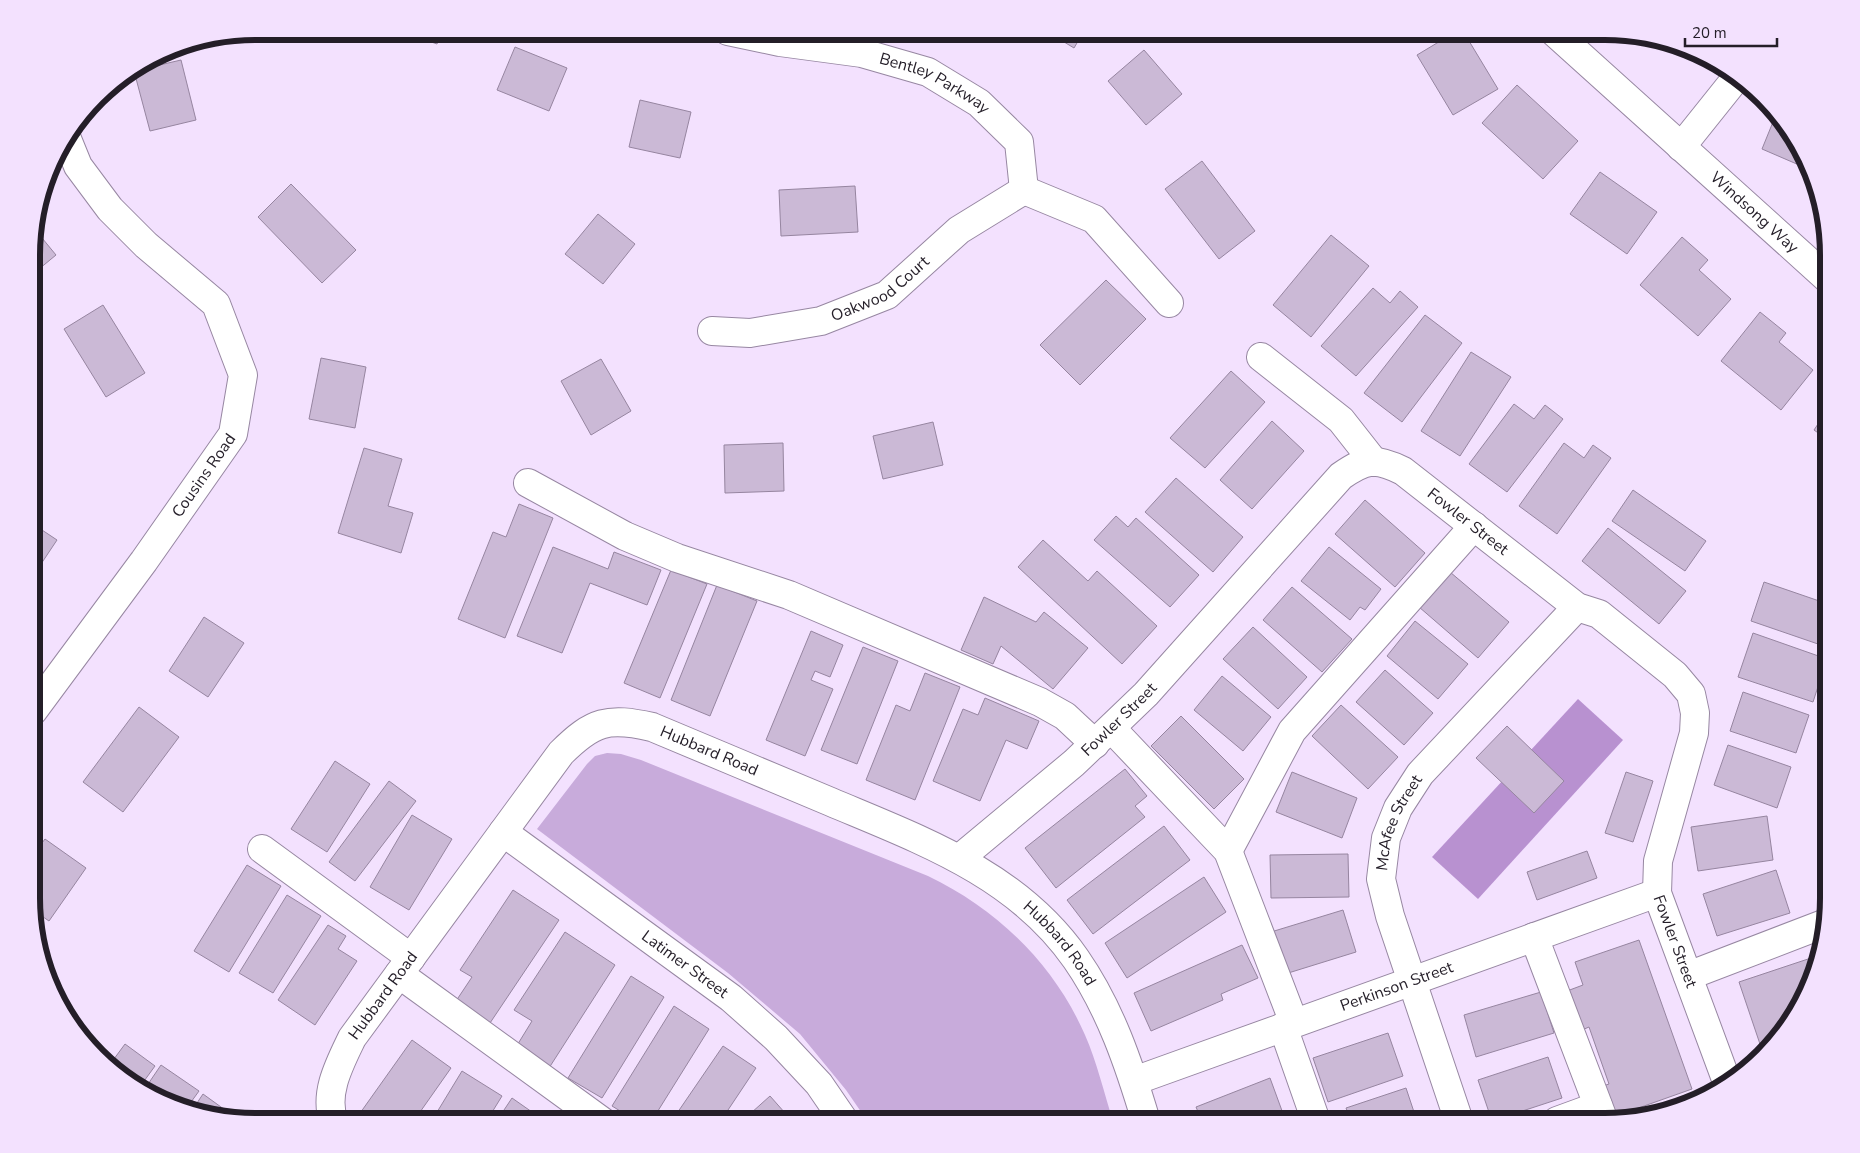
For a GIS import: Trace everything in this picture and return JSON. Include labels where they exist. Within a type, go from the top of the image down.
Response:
[{"type":"street","name":"Bentley Parkway","points":[[771,40],[862,53],[928,72],[979,103],[1019,142],[1024,190]]},
{"type":"street","name":"Windsong Way","points":[[1563,40],[1820,272]]},
{"type":"street","points":[[1681,147],[1733,82]]},
{"type":"street","name":"Cousins Road","points":[[40,702],[144,562],[233,434],[243,375],[216,304],[146,245],[110,209],[78,166],[70,146]]},
{"type":"street","points":[[1024,190],[1094,220],[1168,303]]},
{"type":"street","name":"Oakwood Court","points":[[712,331],[750,333],[821,321],[887,295],[959,230],[1024,190]]},
{"type":"street","points":[[1261,357],[1341,420],[1374,462]]},
{"type":"street","name":"Fowler Street","points":[[960,858],[1104,736],[1146,694],[1341,476],[1360,463],[1382,460],[1403,470],[1576,607],[1599,614],[1675,675],[1691,694],[1695,713],[1694,734],[1658,861],[1658,893],[1725,1077]]},
{"type":"street","points":[[528,483],[625,536],[677,558],[789,595],[1040,702],[1104,736],[1228,851],[1288,1025],[1314,1113]]},
{"type":"street","points":[[1228,851],[1292,731],[1474,526]]},
{"type":"street","name":"McAfee Street","points":[[1456,1113],[1390,916],[1381,878],[1386,838],[1398,808],[1420,774],[1576,607]]},
{"type":"street","name":"Hubbard Road","points":[[330,1113],[332,1090],[340,1063],[352,1038],[561,753],[577,736],[597,724],[625,721],[652,728],[960,858],[1005,887],[1042,920],[1075,958],[1120,1041],[1143,1113]]},
{"type":"street","name":"Latimer Street","points":[[504,832],[731,998],[776,1038],[795,1058],[819,1084],[839,1113]]},
{"type":"street","points":[[262,849],[405,966],[592,1113]]},
{"type":"street","name":"Perkinson Street","points":[[1134,1081],[1658,893]]},
{"type":"street","points":[[1688,976],[1818,926]]},
{"type":"street","points":[[1534,937],[1601,1113]]},
{"type":"shaded area","points":[[1578,699],[1623,740],[1478,899],[1432,857]]},
{"type":"shaded area","points":[[607,753],[621,754],[641,760],[928,876],[953,889],[977,905],[1021,941],[1057,985],[1085,1035],[1111,1113],[862,1113],[846,1090],[800,1034],[728,973],[537,829],[595,756]]},
{"type":"building","points":[[426,40],[439,40],[437,44]]},
{"type":"building","points":[[1061,40],[1079,40],[1074,48]]},
{"type":"building","points":[[1442,40],[1468,40],[1498,89],[1453,115],[1417,55]]},
{"type":"building","points":[[515,47],[567,68],[549,111],[497,90]]},
{"type":"building","points":[[1144,50],[1182,94],[1146,125],[1108,81]]},
{"type":"building","points":[[181,60],[196,120],[150,131],[135,76],[150,67]]},
{"type":"building","points":[[1517,85],[1578,141],[1543,179],[1482,123]]},
{"type":"building","points":[[640,100],[691,112],[680,158],[629,147]]},
{"type":"building","points":[[1773,121],[1784,135],[1801,166],[1762,149]]},
{"type":"building","points":[[1202,161],[1255,231],[1219,259],[1165,189]]},
{"type":"building","points":[[1600,172],[1657,212],[1627,254],[1570,214]]},
{"type":"building","points":[[291,184],[356,250],[322,283],[258,217]]},
{"type":"building","points":[[855,186],[858,232],[781,236],[779,190]]},
{"type":"building","points":[[598,214],[635,244],[603,284],[565,254]]},
{"type":"building","points":[[1331,235],[1369,266],[1311,337],[1273,305]]},
{"type":"building","points":[[41,236],[56,255],[40,268]]},
{"type":"building","points":[[1682,237],[1708,260],[1699,270],[1731,299],[1698,336],[1640,285]]},
{"type":"building","points":[[1106,280],[1146,319],[1080,385],[1040,345]]},
{"type":"building","points":[[1373,288],[1390,303],[1400,291],[1418,307],[1356,376],[1321,346]]},
{"type":"building","points":[[103,305],[145,373],[106,397],[64,329]]},
{"type":"building","points":[[1760,312],[1786,333],[1779,342],[1813,370],[1781,410],[1721,361]]},
{"type":"building","points":[[1425,315],[1462,343],[1402,422],[1364,393]]},
{"type":"building","points":[[1471,352],[1511,377],[1460,456],[1421,431]]},
{"type":"building","points":[[321,358],[366,367],[355,428],[309,419]]},
{"type":"building","points":[[601,359],[631,411],[591,435],[561,381]]},
{"type":"building","points":[[1231,371],[1265,402],[1205,468],[1170,438]]},
{"type":"building","points":[[1514,404],[1534,419],[1545,405],[1563,419],[1507,492],[1469,464]]},
{"type":"building","points":[[1272,421],[1304,451],[1252,509],[1220,480]]},
{"type":"building","points":[[1820,421],[1820,434],[1814,430]]},
{"type":"building","points":[[933,422],[943,465],[883,479],[873,436]]},
{"type":"building","points":[[783,443],[784,491],[725,493],[724,445]]},
{"type":"building","points":[[1564,443],[1584,458],[1593,445],[1611,458],[1557,534],[1519,506]]},
{"type":"building","points":[[364,448],[402,459],[388,506],[413,513],[401,553],[338,533]]},
{"type":"building","points":[[1176,478],[1243,537],[1213,572],[1145,512]]},
{"type":"building","points":[[1633,490],[1706,541],[1685,571],[1612,521]]},
{"type":"building","points":[[1365,500],[1425,553],[1395,587],[1335,534]]},
{"type":"building","points":[[519,504],[553,518],[505,638],[458,619],[493,532],[506,537]]},
{"type":"building","points":[[1116,516],[1128,527],[1136,518],[1199,575],[1170,607],[1094,540]]},
{"type":"building","points":[[1608,528],[1686,591],[1659,624],[1582,561]]},
{"type":"building","points":[[40,529],[57,540],[40,566]]},
{"type":"building","points":[[1043,540],[1088,581],[1097,571],[1157,626],[1122,664],[1018,567]]},
{"type":"building","points":[[553,547],[608,569],[614,552],[661,570],[647,605],[590,583],[562,653],[517,636]]},
{"type":"building","points":[[1329,547],[1381,589],[1365,610],[1360,607],[1350,620],[1301,581]]},
{"type":"building","points":[[671,570],[707,584],[660,698],[624,683]]},
{"type":"building","points":[[1450,572],[1509,622],[1478,658],[1419,607]]},
{"type":"building","points":[[1764,582],[1820,601],[1820,638],[1818,644],[1751,621]]},
{"type":"building","points":[[717,585],[757,601],[710,716],[671,700]]},
{"type":"building","points":[[1292,587],[1352,639],[1322,672],[1263,620]]},
{"type":"building","points":[[984,597],[1036,622],[1044,612],[1088,648],[1053,689],[1001,646],[993,664],[961,650]]},
{"type":"building","points":[[204,617],[244,643],[208,697],[169,671]]},
{"type":"building","points":[[1415,621],[1468,664],[1438,699],[1387,656]]},
{"type":"building","points":[[1253,627],[1307,677],[1278,709],[1223,659]]},
{"type":"building","points":[[811,631],[843,645],[830,677],[815,671],[811,680],[833,689],[805,756],[766,740]]},
{"type":"building","points":[[1753,633],[1820,657],[1820,680],[1813,702],[1738,677]]},
{"type":"building","points":[[863,647],[898,661],[857,764],[821,750]]},
{"type":"building","points":[[1385,670],[1433,713],[1404,745],[1356,702]]},
{"type":"building","points":[[925,673],[960,687],[915,800],[866,780],[896,705],[910,711]]},
{"type":"building","points":[[1222,676],[1271,717],[1243,751],[1194,710]]},
{"type":"building","points":[[1743,692],[1809,715],[1796,753],[1730,731]]},
{"type":"building","points":[[985,698],[1039,721],[1027,749],[1006,740],[980,801],[933,781],[963,709],[978,715]]},
{"type":"building","points":[[1341,705],[1398,757],[1368,789],[1312,736]]},
{"type":"building","points":[[139,707],[179,737],[123,812],[83,782]]},
{"type":"building","points":[[1181,716],[1244,779],[1214,809],[1151,746]]},
{"type":"building","points":[[1507,726],[1564,781],[1534,813],[1476,758]]},
{"type":"building","points":[[1728,745],[1791,767],[1777,808],[1714,785]]},
{"type":"building","points":[[335,761],[370,784],[327,852],[291,829]]},
{"type":"building","points":[[1125,769],[1147,796],[1135,806],[1145,817],[1056,888],[1025,848]]},
{"type":"building","points":[[1292,772],[1357,798],[1342,838],[1276,812]]},
{"type":"building","points":[[1626,772],[1653,781],[1633,842],[1605,833]]},
{"type":"building","points":[[389,781],[416,801],[355,881],[329,862]]},
{"type":"building","points":[[412,815],[452,839],[409,910],[370,887]]},
{"type":"building","points":[[1767,816],[1773,860],[1698,871],[1691,827]]},
{"type":"building","points":[[1164,826],[1190,860],[1093,934],[1067,900]]},
{"type":"building","points":[[45,839],[86,868],[49,921],[40,915],[40,912],[40,846]]},
{"type":"building","points":[[1587,851],[1597,878],[1537,900],[1527,872]]},
{"type":"building","points":[[1348,854],[1349,897],[1271,898],[1270,855]]},
{"type":"building","points":[[247,865],[281,886],[229,972],[194,951]]},
{"type":"building","points":[[1776,870],[1790,913],[1717,936],[1703,894]]},
{"type":"building","points":[[1204,877],[1226,912],[1127,978],[1105,943]]},
{"type":"building","points":[[513,890],[559,920],[488,1026],[454,1004],[472,977],[460,970]]},
{"type":"building","points":[[287,895],[321,916],[273,993],[239,973]]},
{"type":"building","points":[[1343,910],[1356,952],[1285,974],[1271,932]]},
{"type":"building","points":[[328,925],[346,936],[338,949],[357,961],[315,1025],[278,1000]]},
{"type":"building","points":[[565,932],[615,965],[549,1068],[516,1047],[532,1021],[514,1010]]},
{"type":"building","points":[[1639,940],[1692,1089],[1628,1112],[1612,1113],[1603,1086],[1609,1084],[1589,1027],[1582,1030],[1567,991],[1583,985],[1575,962]]},
{"type":"building","points":[[1242,945],[1258,978],[1221,994],[1223,1000],[1151,1031],[1134,993]]},
{"type":"building","points":[[1812,958],[1804,981],[1791,1006],[1776,1029],[1761,1046],[1739,982]]},
{"type":"building","points":[[631,976],[664,997],[602,1098],[568,1078]]},
{"type":"building","points":[[1541,992],[1554,1033],[1476,1057],[1464,1015]]},
{"type":"building","points":[[674,1006],[709,1029],[657,1113],[623,1113],[612,1106]]},
{"type":"building","points":[[1388,1033],[1403,1076],[1328,1102],[1313,1058]]},
{"type":"building","points":[[412,1040],[451,1068],[419,1113],[360,1113]]},
{"type":"building","points":[[125,1044],[155,1066],[143,1082],[113,1060]]},
{"type":"building","points":[[723,1046],[756,1068],[726,1113],[677,1113]]},
{"type":"building","points":[[1548,1057],[1562,1098],[1516,1113],[1489,1113],[1478,1080]]},
{"type":"building","points":[[161,1065],[199,1091],[190,1103],[172,1097],[148,1084]]},
{"type":"building","points":[[462,1071],[502,1096],[492,1113],[436,1113]]},
{"type":"building","points":[[1270,1078],[1283,1113],[1199,1113],[1196,1107]]},
{"type":"building","points":[[1406,1088],[1414,1113],[1348,1113],[1346,1108]]},
{"type":"building","points":[[203,1094],[226,1111],[213,1109],[196,1105]]},
{"type":"building","points":[[770,1096],[785,1113],[751,1113]]},
{"type":"building","points":[[512,1098],[533,1113],[502,1113]]}]
